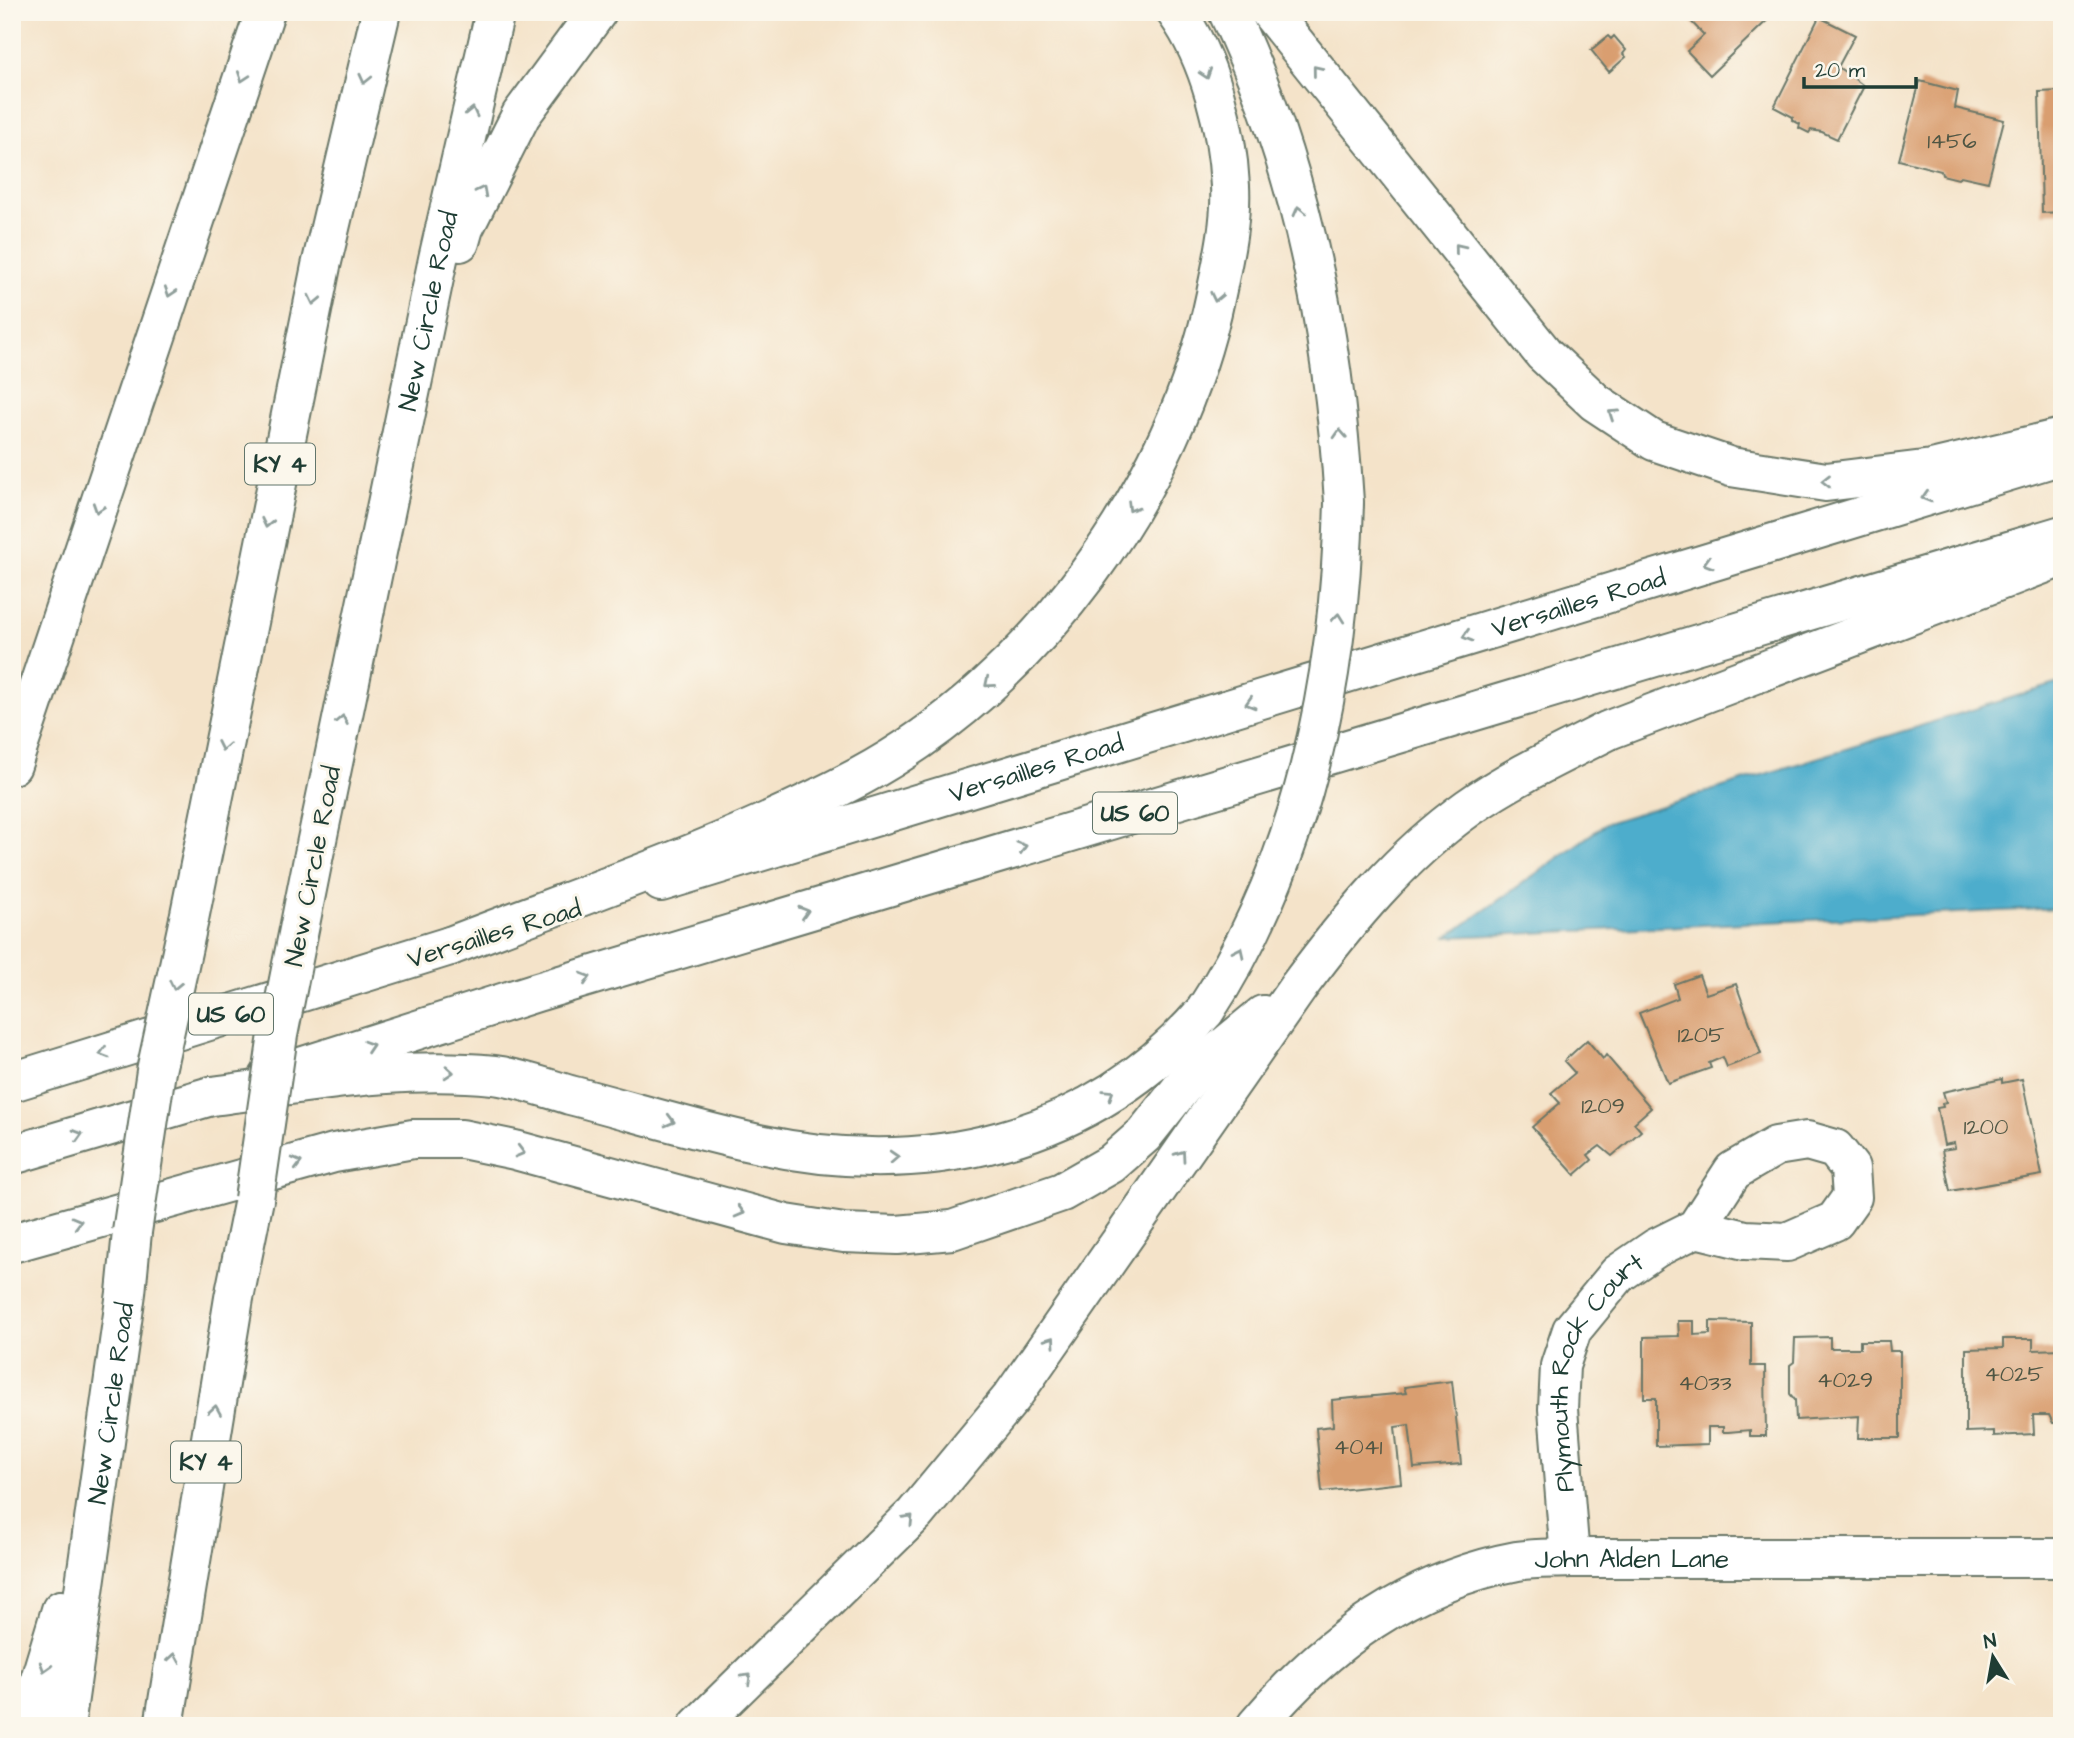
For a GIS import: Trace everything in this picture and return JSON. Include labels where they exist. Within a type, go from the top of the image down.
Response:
[{"type":"main road","points":[[12,765],[265,12]]},
{"type":"main road","name":"New Circle Road","points":[[65,1726],[156,1071],[190,919],[321,266],[381,12]]},
{"type":"main road","name":"New Circle Road","points":[[164,1726],[234,1298],[254,1199],[276,1049],[369,585],[495,12]]},
{"type":"main road","points":[[369,585],[464,228],[521,115],[597,12]]},
{"type":"main road","points":[[450,946],[747,831],[861,776],[946,719],[1013,663],[1066,601],[1118,531],[1153,472],[1210,325],[1223,262],[1230,188],[1222,127],[1204,68],[1176,12]]},
{"type":"main road","points":[[211,1096],[401,1072],[497,1076],[760,1144],[870,1158],[921,1156],[975,1149],[1062,1121],[1144,1072],[1180,1040],[1205,1011],[1236,958],[1275,873],[1321,722],[1341,591],[1344,502],[1339,423],[1324,321],[1299,210],[1252,63],[1228,12]]},
{"type":"main road","points":[[1270,12],[1544,354],[1595,402],[1654,441],[1731,467],[1826,482],[1932,469],[2062,438]]},
{"type":"main road","name":"Versailles Road","points":[[12,1082],[450,946],[2062,456]]},
{"type":"main road","name":"US 60","points":[[12,1155],[211,1096],[537,992],[2062,535]]},
{"type":"main road","points":[[698,1726],[915,1514],[1012,1397],[1299,986],[1345,924],[1407,859],[1468,807],[1538,766],[1609,730],[2062,557]]},
{"type":"main road","points":[[12,1243],[334,1153],[413,1139],[462,1139],[514,1150],[786,1224],[857,1234],[897,1235],[952,1230],[1062,1192],[1111,1164],[1144,1135],[1195,1070],[1299,986]]},
{"type":"main road","name":"Plymouth Rock Court","points":[[1570,1558],[1558,1409],[1560,1366],[1572,1330],[1618,1274],[1656,1248],[1696,1228]]},
{"type":"main road","points":[[26,1726],[57,1628],[107,1435]]},
{"type":"main road","name":"John Alden Lane","points":[[1256,1726],[1293,1682],[1323,1655],[1393,1607],[1435,1586],[1518,1561],[1570,1558],[2062,1558]]},
{"type":"water","points":[[2062,682],[2062,908],[1447,937],[1607,823]]},
{"type":"building","points":[[1682,12],[1776,12],[1710,75],[1687,51],[1704,35]]},
{"type":"building","points":[[1819,17],[1855,35],[1838,67],[1864,86],[1837,139],[1822,132],[1811,130],[1809,133],[1799,128],[1800,124],[1792,120],[1793,117],[1774,107]]},
{"type":"building","points":[[1608,36],[1611,39],[1614,36],[1626,50],[1623,54],[1626,57],[1609,72],[1591,50]]},
{"type":"building","points":[[1920,81],[1958,91],[1955,108],[2004,120],[1988,182],[1961,176],[1958,179],[1942,175],[1941,171],[1899,160]]},
{"type":"building","points":[[2062,91],[2062,212],[2042,213],[2039,92]]},
{"type":"building","points":[[1699,975],[1706,994],[1736,984],[1761,1054],[1727,1067],[1723,1057],[1709,1063],[1711,1068],[1668,1083],[1639,1013],[1678,998],[1674,984]]},
{"type":"building","points":[[1587,1040],[1603,1059],[1606,1055],[1651,1108],[1634,1123],[1641,1131],[1612,1156],[1600,1146],[1588,1155],[1592,1160],[1575,1175],[1532,1127],[1560,1103],[1551,1093],[1575,1073],[1564,1061]]},
{"type":"building","points":[[2002,1079],[2002,1083],[2022,1079],[2042,1175],[1950,1191],[1942,1150],[1955,1148],[1954,1143],[1944,1145],[1937,1108],[1943,1107],[1942,1103],[1946,1102],[1943,1092]]},
{"type":"building","points":[[1678,1321],[1694,1321],[1694,1335],[1710,1334],[1710,1321],[1751,1322],[1751,1366],[1765,1366],[1766,1436],[1750,1436],[1750,1430],[1723,1432],[1723,1427],[1708,1427],[1708,1444],[1656,1446],[1656,1398],[1644,1398],[1644,1337],[1679,1336]]},
{"type":"building","points":[[1830,1337],[1830,1348],[1860,1348],[1860,1341],[1889,1341],[1890,1351],[1900,1351],[1900,1438],[1858,1438],[1859,1416],[1796,1420],[1795,1400],[1790,1394],[1790,1365],[1794,1362],[1795,1338]]},
{"type":"building","points":[[2003,1339],[2033,1339],[2033,1350],[2062,1349],[2062,1423],[2053,1423],[2049,1415],[2033,1415],[2034,1434],[1994,1436],[1994,1431],[1966,1432],[1966,1349],[2003,1348]]},
{"type":"building","points":[[1452,1381],[1461,1464],[1414,1468],[1409,1425],[1395,1427],[1401,1483],[1322,1492],[1316,1428],[1333,1426],[1332,1400],[1406,1393],[1404,1387]]}]
